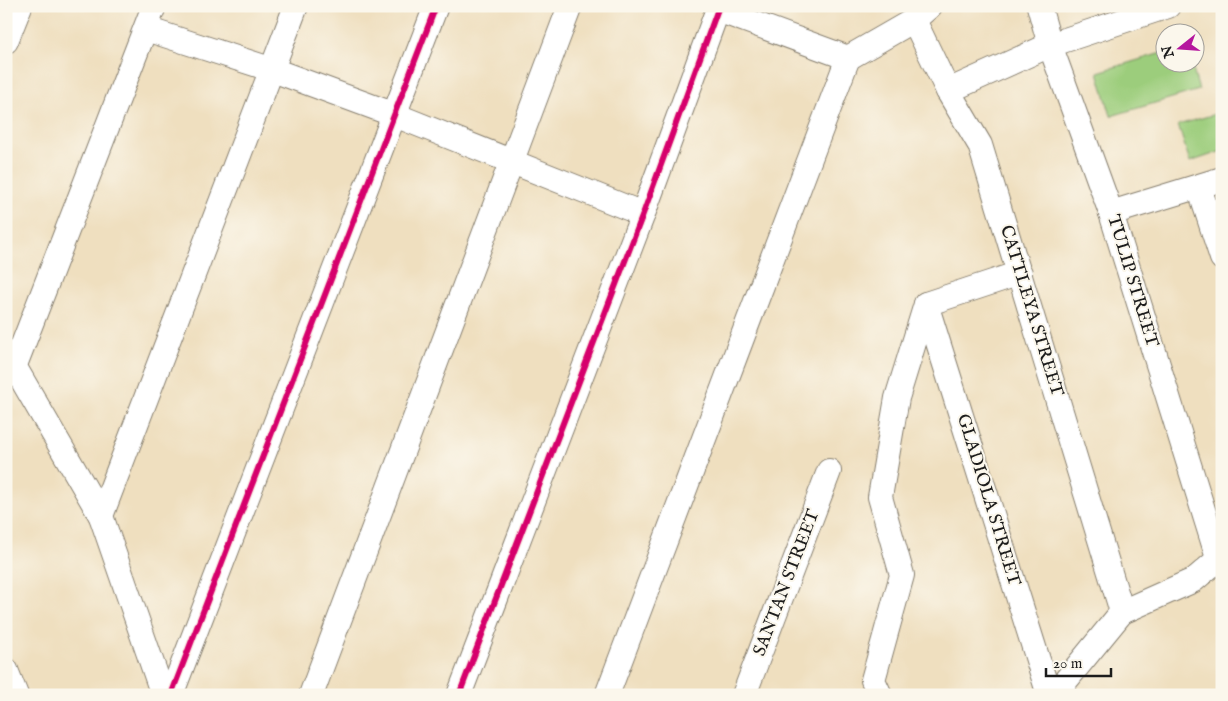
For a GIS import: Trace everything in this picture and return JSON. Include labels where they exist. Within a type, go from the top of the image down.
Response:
[{"type":"street","points":[[6,41],[20,6]]},
{"type":"street","points":[[154,6],[11,358],[101,516],[163,695]]},
{"type":"street","points":[[101,516],[296,6]]},
{"type":"street","points":[[171,695],[436,6]]},
{"type":"street","points":[[311,695],[570,6]]},
{"type":"street","name":"TULIP STREET","points":[[1039,6],[1050,45],[1111,213],[1220,557]]},
{"type":"street","points":[[948,91],[1050,45],[1168,6]]},
{"type":"street","points":[[459,695],[643,214],[719,8],[848,58]]},
{"type":"street","points":[[607,695],[848,58],[922,13]]},
{"type":"street","name":"CATTLEYA STREET","points":[[922,13],[948,91],[980,145],[1122,612]]},
{"type":"street","points":[[146,29],[273,70],[395,115],[643,214]]},
{"type":"street","points":[[1111,213],[1222,179]]},
{"type":"street","points":[[1199,187],[1222,258]]},
{"type":"street","points":[[876,687],[902,575],[880,497],[897,398],[926,304],[1020,272]]},
{"type":"street","name":"GLADIOLA STREET","points":[[926,304],[1049,695]]},
{"type":"street","name":"SANTAN STREET","points":[[744,695],[829,471]]},
{"type":"street","points":[[1054,695],[1122,612],[1194,580],[1220,557]]},
{"type":"street","points":[[6,670],[16,695]]},
{"type":"green space","points":[[1156,55],[1156,72],[1194,72],[1199,90],[1111,116],[1098,72]]},
{"type":"green space","points":[[1222,112],[1222,151],[1190,162],[1178,125]]},
{"type":"cycle path","points":[[171,695],[436,6]]},
{"type":"cycle path","points":[[459,695],[643,214],[719,6]]}]
